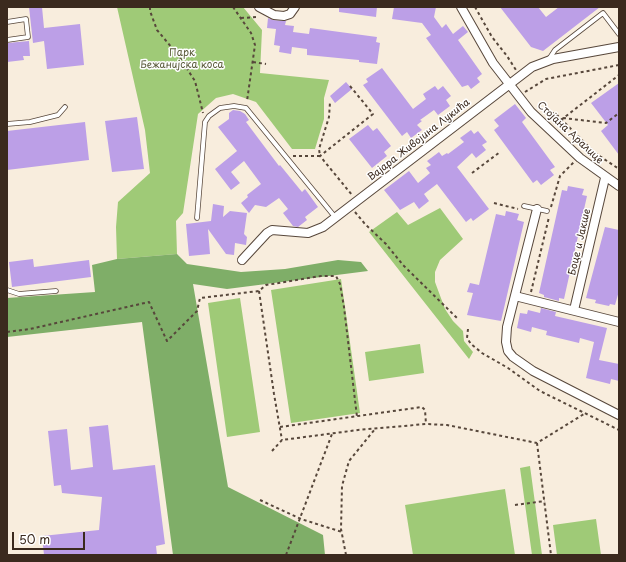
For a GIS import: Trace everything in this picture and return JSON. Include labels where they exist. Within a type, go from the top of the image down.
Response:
[{"type":"street","points":[[259,7],[269,13],[284,16],[293,10]]},
{"type":"street","name":"Стојана Аралице","points":[[461,7],[478,39],[508,84],[534,115],[580,158],[605,178],[619,186]]},
{"type":"street","name":"Вајара Живојина Лукића","points":[[242,260],[270,231],[276,230],[308,233],[323,226],[508,84],[532,68],[549,61],[619,47]]},
{"type":"street","name":"Боце и Јакше","points":[[574,310],[605,178]]},
{"type":"street","points":[[537,211],[506,335],[507,346],[513,357],[558,385],[619,415]]},
{"type":"street","points":[[515,296],[619,322]]},
{"type":"lane","points":[[549,61],[555,50],[603,13],[619,34]]},
{"type":"lane","points":[[7,22],[26,19],[28,38],[7,40]]},
{"type":"lane","points":[[197,218],[205,122],[209,116],[220,108],[234,106],[246,108],[335,218]]},
{"type":"lane","points":[[7,124],[30,122],[58,115],[65,107]]},
{"type":"lane","points":[[524,206],[537,211],[547,211]]},
{"type":"lane","points":[[7,290],[19,294],[56,291]]},
{"type":"path","points":[[150,7],[157,30],[178,55],[195,81],[205,122]]},
{"type":"path","points":[[233,7],[242,18],[256,45],[246,108]]},
{"type":"path","points":[[475,7],[492,37],[508,56],[520,76]]},
{"type":"path","points":[[242,18],[260,17],[269,13]]},
{"type":"path","points":[[253,62],[266,64]]},
{"type":"path","points":[[521,89],[523,94],[528,88],[546,80],[619,65]]},
{"type":"path","points":[[562,119],[619,75]]},
{"type":"path","points":[[285,156],[320,156],[373,114],[350,86]]},
{"type":"path","points":[[330,102],[329,117],[319,149],[320,156],[354,203],[365,224],[386,244],[403,265],[458,319]]},
{"type":"path","points":[[539,112],[555,113],[595,153],[619,169]]},
{"type":"path","points":[[562,119],[606,123],[619,113]]},
{"type":"path","points":[[472,173],[500,152]]},
{"type":"path","points":[[529,300],[560,176],[580,158]]},
{"type":"path","points":[[494,203],[537,211]]},
{"type":"path","points":[[7,332],[30,329],[149,302],[167,341],[197,311],[200,298],[259,291],[266,285],[332,275],[339,279],[344,307],[357,417]]},
{"type":"path","points":[[259,291],[282,440]]},
{"type":"path","points":[[468,329],[467,338],[471,344],[482,353],[508,368],[540,392],[619,430]]},
{"type":"path","points":[[280,427],[422,407],[426,410],[426,424]]},
{"type":"path","points":[[272,452],[282,440],[426,424],[447,425],[537,443],[584,414]]},
{"type":"path","points":[[346,555],[342,532],[342,486],[349,461],[375,429]]},
{"type":"path","points":[[286,555],[301,519],[332,434]]},
{"type":"path","points":[[537,443],[551,555]]},
{"type":"path","points":[[260,500],[301,519],[342,532]]},
{"type":"path","points":[[515,505],[545,502]]},
{"type":"green space","name":"Парк Бежанијска коса","points":[[117,7],[243,7],[262,30],[260,73],[329,80],[324,98],[324,119],[315,149],[292,149],[256,102],[233,94],[216,98],[198,114],[183,213],[176,221],[177,254],[117,259],[116,227],[118,202],[150,173],[145,130]]},
{"type":"green space","points":[[440,208],[463,239],[440,260],[435,272],[435,282],[445,309],[453,321],[463,331],[464,341],[473,352],[469,359],[369,232],[397,212],[408,225]]},
{"type":"green space","points":[[177,254],[187,264],[241,272],[285,269],[338,260],[361,262],[368,271],[227,289],[193,284],[228,487],[323,535],[325,555],[173,555],[142,322],[7,337],[7,298],[95,292],[92,265],[117,259]]},
{"type":"green space","points":[[341,279],[360,413],[291,423],[271,290]]},
{"type":"green space","points":[[240,298],[260,432],[227,437],[208,303]]},
{"type":"green space","points":[[420,344],[424,373],[369,381],[365,352]]},
{"type":"green space","points":[[530,466],[542,555],[532,555],[520,468]]},
{"type":"green space","points":[[505,489],[515,555],[413,555],[405,505]]},
{"type":"green space","points":[[596,519],[601,555],[557,555],[553,525]]},
{"type":"building","points":[[29,7],[42,7],[44,28],[80,24],[84,65],[47,69],[44,41],[33,43]]},
{"type":"building","points":[[339,7],[377,7],[376,17],[339,12]]},
{"type":"building","points":[[394,7],[436,7],[434,17],[442,28],[446,24],[453,34],[463,26],[468,32],[458,40],[482,74],[477,78],[480,82],[471,89],[468,85],[462,87],[426,38],[431,35],[422,23],[392,19]]},
{"type":"building","points":[[500,7],[538,7],[546,17],[559,7],[600,7],[543,51],[531,47]]},
{"type":"building","points":[[268,18],[286,21],[285,25],[294,26],[293,32],[309,34],[310,28],[377,37],[376,42],[380,43],[377,64],[359,62],[359,60],[307,55],[307,49],[292,47],[291,54],[279,52],[280,46],[274,45],[276,29],[267,28]]},
{"type":"building","points":[[29,41],[30,56],[23,56],[24,60],[7,62],[7,43]]},
{"type":"building","points":[[382,68],[413,109],[426,99],[423,94],[435,86],[438,90],[443,86],[451,96],[446,100],[450,106],[438,115],[434,110],[420,120],[422,121],[417,125],[422,130],[411,138],[407,132],[402,136],[363,85],[368,82],[366,79]]},
{"type":"building","points":[[346,82],[352,89],[335,103],[330,96]]},
{"type":"building","points":[[619,83],[619,155],[601,131],[608,125],[591,103]]},
{"type":"building","points":[[515,104],[526,118],[522,122],[555,167],[550,170],[554,175],[541,185],[537,180],[533,183],[494,130],[499,126],[494,120]]},
{"type":"building","points":[[233,110],[240,111],[245,114],[249,120],[246,122],[279,166],[280,165],[302,192],[305,189],[318,207],[305,217],[307,220],[298,227],[293,226],[283,213],[288,209],[279,198],[266,207],[255,205],[249,213],[241,203],[248,197],[247,195],[261,184],[244,161],[231,172],[240,183],[231,190],[215,169],[237,151],[218,127],[229,119],[229,113]]},
{"type":"building","points":[[137,117],[144,169],[112,172],[105,121]]},
{"type":"building","points":[[85,122],[89,160],[7,170],[7,131]]},
{"type":"building","points":[[368,125],[373,131],[377,128],[391,146],[384,152],[387,156],[372,168],[349,139]]},
{"type":"building","points":[[471,130],[474,134],[478,131],[487,142],[482,145],[486,150],[476,158],[472,153],[457,167],[489,209],[473,221],[471,218],[466,222],[437,184],[424,194],[429,201],[419,209],[414,202],[400,210],[384,190],[409,171],[418,183],[430,173],[426,168],[431,165],[427,161],[439,152],[442,156],[447,153],[448,154],[464,142],[460,138]]},
{"type":"building","points":[[568,186],[584,189],[582,195],[587,196],[564,299],[559,298],[559,301],[544,297],[544,295],[539,293],[562,190],[567,191]]},
{"type":"building","points":[[213,204],[224,206],[223,217],[230,211],[247,213],[244,234],[247,237],[246,245],[235,243],[234,255],[226,254],[208,229],[210,254],[189,256],[186,224],[211,221]]},
{"type":"building","points":[[506,211],[519,214],[517,220],[524,222],[501,321],[467,315],[473,293],[467,292],[470,283],[479,285],[496,214],[505,216]]},
{"type":"building","points":[[605,227],[619,230],[619,291],[615,305],[610,304],[609,306],[595,303],[596,300],[586,298]]},
{"type":"building","points":[[33,259],[34,267],[89,260],[91,277],[12,287],[9,262]]},
{"type":"building","points":[[541,308],[556,312],[555,316],[607,328],[599,360],[619,364],[619,381],[611,379],[610,384],[586,378],[594,342],[580,338],[579,343],[546,335],[547,331],[532,327],[531,332],[517,328],[520,313],[527,314],[528,310],[540,313]]},
{"type":"building","points":[[108,425],[113,470],[155,465],[165,544],[156,546],[157,555],[44,555],[42,536],[99,530],[102,497],[62,493],[61,485],[54,486],[48,431],[67,429],[71,470],[93,467],[89,427]]}]
